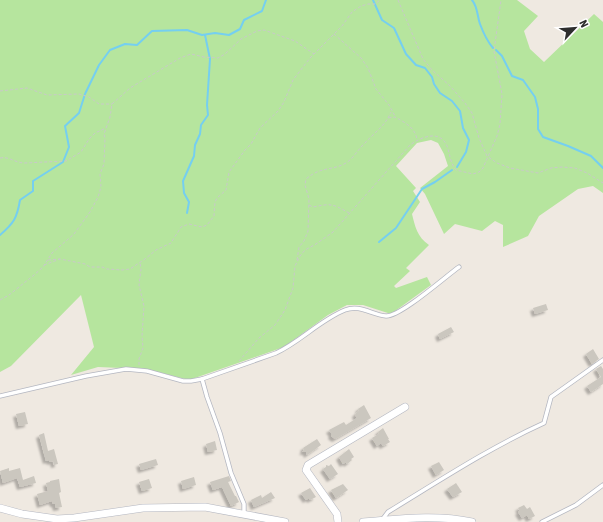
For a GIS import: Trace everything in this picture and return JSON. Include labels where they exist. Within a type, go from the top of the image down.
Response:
[{"type":"street","points":[[338,522],[336,514],[306,470],[308,465],[405,406]]},
{"type":"street","points":[[0,508],[22,514],[57,519],[143,508],[204,507],[285,522]]},
{"type":"street","points":[[363,522],[429,518],[445,518],[472,522]]},
{"type":"lane","points":[[0,396],[126,369],[138,370],[191,382],[287,348],[319,325],[345,310],[358,308],[388,316],[394,315],[421,297],[459,267]]},
{"type":"lane","points":[[381,521],[388,512],[482,455],[544,423],[551,397],[603,360]]},
{"type":"lane","points":[[202,378],[231,473],[244,504],[244,514]]},
{"type":"lane","points":[[542,522],[576,505],[603,485]]},
{"type":"path","points":[[48,260],[60,259],[85,264],[90,267],[122,270],[130,268],[156,250],[171,243],[181,227],[189,224],[202,227],[207,226],[214,216],[215,202],[217,198],[226,190],[229,172],[251,144],[260,128],[278,111],[284,102],[293,80],[352,12],[355,12],[359,7],[368,4],[375,4],[380,0]]},
{"type":"path","points":[[398,0],[423,59],[432,70],[450,86],[472,113],[479,138],[487,156],[497,163],[510,168],[538,173],[551,168],[575,168],[587,173],[603,183]]},
{"type":"path","points":[[297,263],[305,250],[333,232],[380,180],[405,149],[417,140],[428,136],[442,139],[448,148],[456,170],[473,174],[479,172],[483,168],[497,136],[502,113],[502,94],[494,51],[501,0]]},
{"type":"path","points":[[0,300],[9,295],[44,266],[56,249],[74,234],[90,212],[98,197],[101,187],[100,174],[104,164],[104,134],[110,117],[112,104],[130,88],[180,58],[191,54],[218,58],[225,54],[241,39],[257,31],[267,30],[295,41],[314,54]]},
{"type":"path","points":[[333,34],[361,58],[368,68],[376,89],[389,105],[393,116],[412,128],[416,133],[417,140]]},
{"type":"path","points":[[0,91],[27,88],[47,95],[79,94],[99,104],[112,104]]},
{"type":"path","points":[[235,366],[249,348],[275,325],[284,310],[293,288],[299,247],[304,241],[308,231],[309,204],[305,185],[306,179],[313,172],[346,163],[384,124],[391,111]]},
{"type":"path","points":[[388,118],[395,117]]},
{"type":"path","points":[[0,158],[7,157],[18,163],[66,161],[81,152],[89,139],[95,133],[107,127]]},
{"type":"path","points":[[309,204],[314,207],[326,204],[334,205],[349,213]]},
{"type":"path","points":[[44,266],[60,259]]},
{"type":"path","points":[[138,370],[139,359],[143,348],[142,336],[144,306],[139,284],[141,269],[140,262]]},
{"type":"green space","points":[[0,0],[517,0],[538,16],[524,31],[530,49],[544,62],[594,14],[603,22],[603,193],[593,186],[578,189],[539,216],[528,236],[503,247],[503,225],[495,221],[482,231],[455,224],[444,234],[425,194],[420,188],[448,166],[438,143],[431,140],[417,143],[396,166],[416,188],[413,191],[420,202],[412,214],[419,235],[429,245],[406,268],[410,271],[394,286],[396,288],[427,277],[431,285],[391,314],[363,305],[347,305],[328,315],[284,347],[189,380],[146,369],[98,367],[71,375],[94,347],[81,295],[11,366],[0,372]]},
{"type":"building","points":[[546,304],[548,310],[535,314],[533,308]]},
{"type":"building","points":[[451,327],[454,332],[440,339],[438,334]]},
{"type":"building","points":[[593,349],[599,359],[592,364],[586,354]]},
{"type":"building","points":[[601,366],[603,369],[603,384],[591,392],[587,386],[601,377],[596,369]]},
{"type":"building","points":[[364,405],[371,418],[335,439],[331,436],[332,434],[329,430],[344,422],[346,425],[357,418],[355,415],[359,411],[358,409]]},
{"type":"building","points":[[25,412],[28,424],[19,426],[16,414]]},
{"type":"building","points":[[383,428],[390,442],[383,446],[381,443],[377,446],[372,438],[379,434],[378,432]]},
{"type":"building","points":[[44,433],[48,451],[54,449],[58,464],[54,465],[53,461],[46,461],[39,435]]},
{"type":"building","points":[[317,439],[321,445],[307,455],[306,452],[302,452],[304,450],[303,448]]},
{"type":"building","points":[[215,441],[217,450],[208,452],[206,444]]},
{"type":"building","points":[[349,449],[354,457],[347,464],[346,462],[343,464],[339,457]]},
{"type":"building","points":[[156,459],[158,465],[141,470],[139,464]]},
{"type":"building","points":[[439,462],[444,470],[436,475],[431,466]]},
{"type":"building","points":[[331,464],[338,474],[330,479],[323,469],[326,465],[329,466]]},
{"type":"building","points":[[9,468],[9,471],[20,468],[23,480],[34,476],[36,483],[20,487],[17,478],[3,483],[0,471]]},
{"type":"building","points":[[229,476],[231,481],[228,482],[239,502],[231,506],[222,487],[213,490],[210,482]]},
{"type":"building","points":[[194,477],[196,485],[183,489],[181,481]]},
{"type":"building","points":[[59,479],[61,492],[59,493],[62,507],[56,508],[52,501],[40,505],[37,494],[48,491],[46,483]]},
{"type":"building","points":[[149,479],[152,488],[142,491],[139,482]]},
{"type":"building","points":[[456,483],[462,492],[453,497],[447,489]]},
{"type":"building","points":[[343,484],[348,490],[336,498],[331,490]]},
{"type":"building","points":[[310,488],[316,497],[306,500],[301,493]]},
{"type":"building","points":[[271,492],[275,498],[254,507],[251,500],[261,495],[262,498]]},
{"type":"building","points":[[524,505],[527,509],[530,507],[535,516],[529,519],[527,515],[522,518],[518,512],[520,511],[518,508]]},
{"type":"waterway","points":[[0,235],[14,220],[18,211],[20,200],[33,191],[33,181],[63,162],[69,147],[65,126],[79,113],[85,94],[99,65],[110,50],[125,44],[137,45],[152,31],[187,30],[202,35],[215,33],[229,35],[240,29],[244,20],[262,11],[266,0]]},
{"type":"waterway","points":[[373,0],[382,20],[394,28],[406,54],[416,65],[425,68],[432,77],[434,84],[440,93],[452,101],[460,111],[463,128],[469,140],[466,152],[457,167]]},
{"type":"waterway","points":[[472,0],[482,30],[493,48]]},
{"type":"waterway","points":[[187,213],[189,202],[184,193],[183,181],[194,156],[195,145],[200,134],[201,125],[208,115],[207,105],[210,59],[205,35]]},
{"type":"waterway","points":[[496,50],[502,56],[512,76],[523,80],[535,97],[538,109],[538,129],[543,137],[591,156],[603,168]]},
{"type":"waterway","points":[[379,242],[396,228],[422,189],[452,170]]}]
